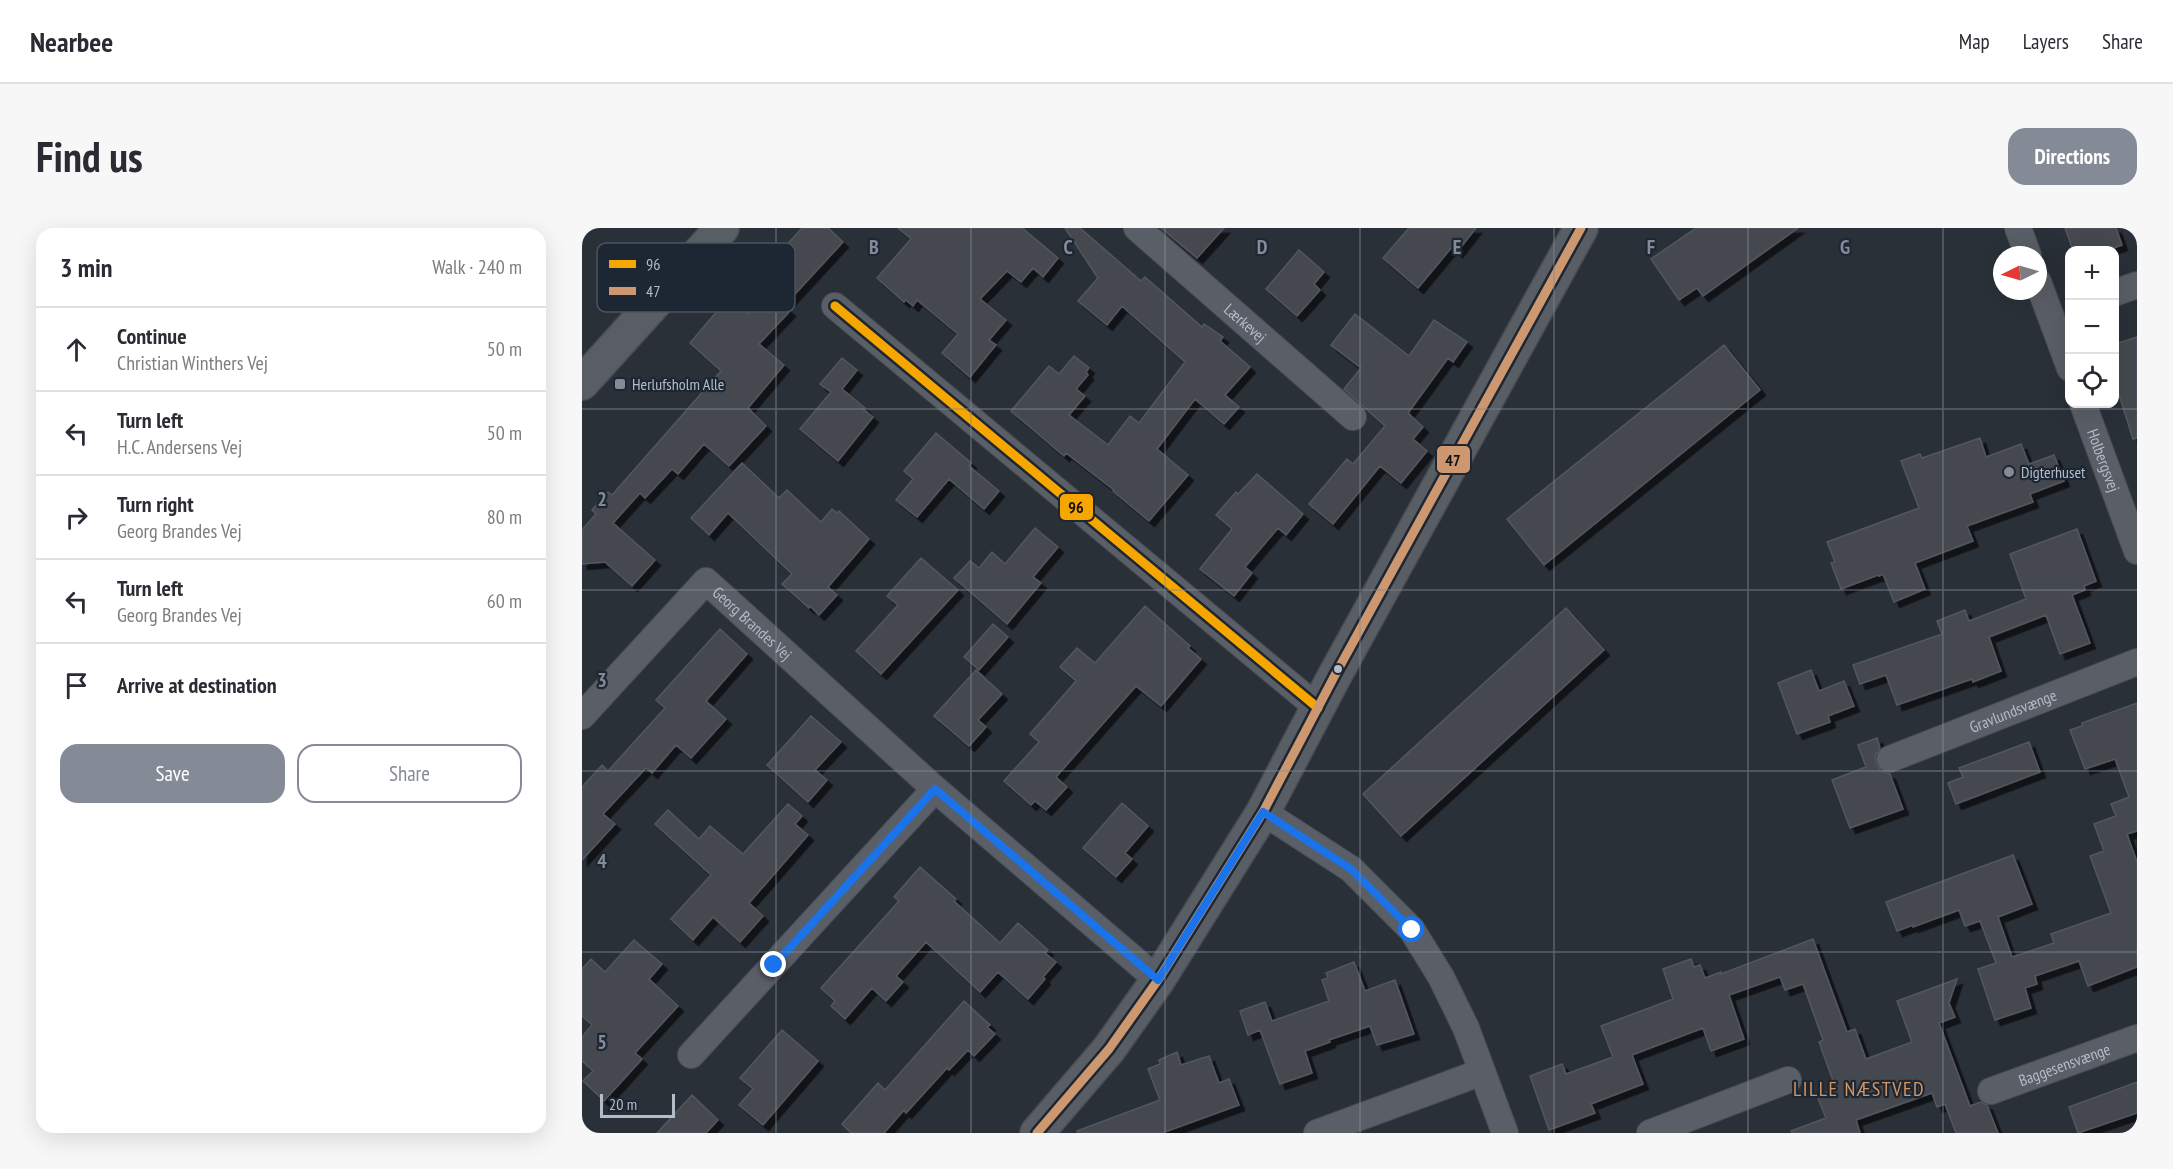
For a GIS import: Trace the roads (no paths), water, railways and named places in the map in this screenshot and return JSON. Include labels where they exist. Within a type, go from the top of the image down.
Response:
[{"type":"street","points":[[708,243],[722,228]]},
{"type":"street","name":"Lærkevej","points":[[1137,228],[1353,417]]},
{"type":"street","points":[[1037,1133],[1109,1049],[1158,980],[1263,812],[1581,228]]},
{"type":"street","points":[[2018,228],[2025,246]]},
{"type":"street","points":[[2119,292],[2137,285]]},
{"type":"street","points":[[2047,294],[2060,312],[2068,354]]},
{"type":"street","points":[[835,306],[1318,708]]},
{"type":"street","points":[[582,383],[646,312]]},
{"type":"street","name":"Holbergsvej","points":[[2084,408],[2137,551]]},
{"type":"street","name":"Georg Brandes Vej","points":[[582,716],[706,581],[935,789],[1158,980]]},
{"type":"street","name":"Gravlundsvænge","points":[[1890,759],[2137,662]]},
{"type":"street","points":[[691,1055],[935,789]]},
{"type":"street","points":[[1263,812],[1351,869],[1412,930],[1442,977],[1466,1028],[1505,1133]]},
{"type":"street","name":"Baggesensvænge","points":[[1991,1091],[2137,1038]]},
{"type":"street","points":[[1317,1133],[1482,1072]]},
{"type":"street","points":[[1650,1133],[1788,1080]]},
{"type":"place","name":"Herlufsholm Alle","points":[[620,384]]},
{"type":"place","name":"Digterhuset","points":[[2009,472]]},
{"type":"district","name":"LILLE NÆSTVED","points":[[1859,1089]]}]
